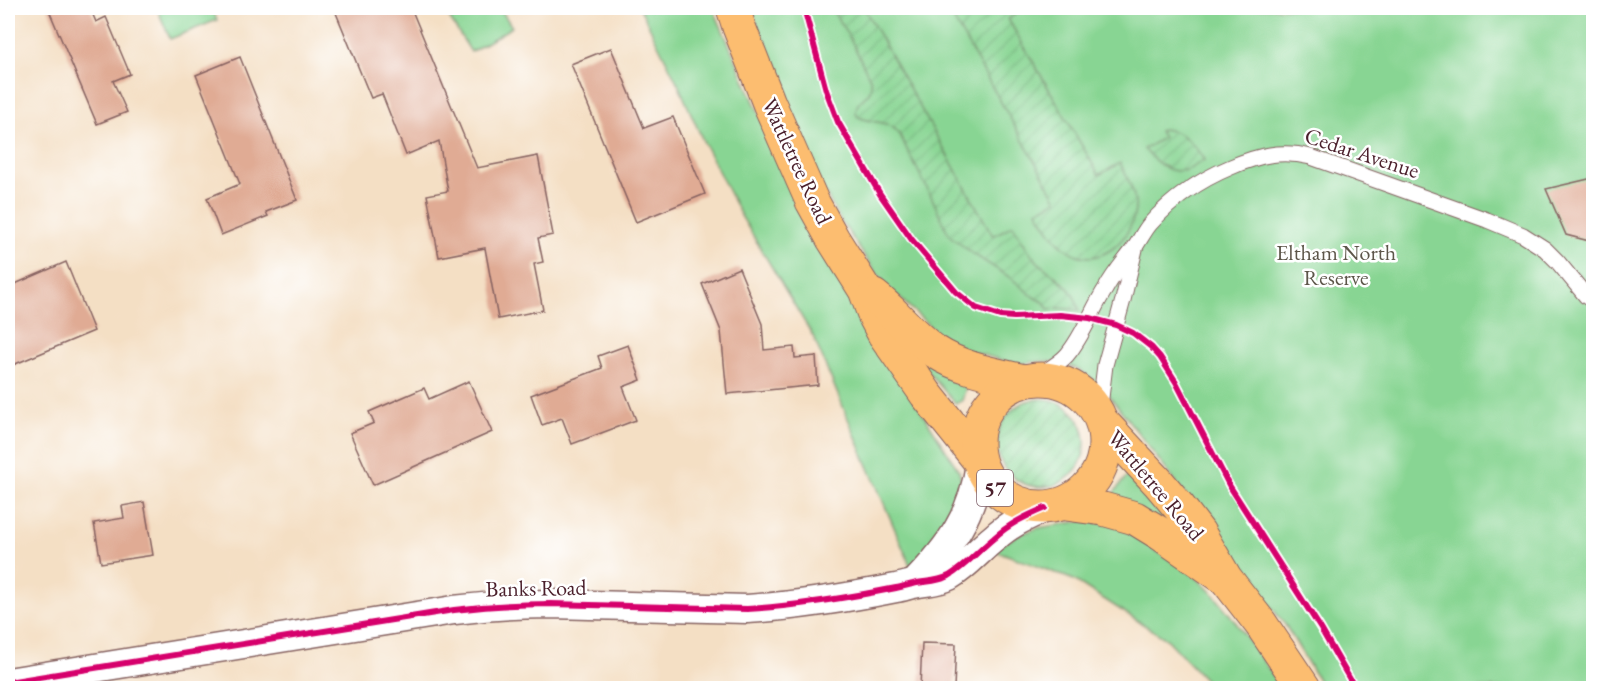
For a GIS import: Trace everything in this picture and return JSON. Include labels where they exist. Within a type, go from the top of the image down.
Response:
[{"type":"main road","name":"Wattletree Road","points":[[733,14],[812,201],[865,290],[884,334],[926,394],[979,461]]},
{"type":"main road","name":"Wattletree Road","points":[[865,290],[936,352],[956,362],[989,373],[1029,380]]},
{"type":"main road","name":"57","points":[[1055,506],[1024,506],[1004,497],[989,482],[979,461],[976,442],[985,411],[1009,387],[1029,380],[1053,380],[1072,386],[1088,399],[1101,419]]},
{"type":"main road","name":"Wattletree Road","points":[[1101,419],[1158,482],[1199,533],[1226,579],[1261,624],[1304,688]]},
{"type":"main road","points":[[1055,506],[1083,494],[1096,479],[1104,461],[1106,442],[1101,419]]},
{"type":"main road","name":"Wattletree Road","points":[[1055,506],[1103,509],[1136,518],[1226,579]]},
{"type":"street","points":[[915,584],[953,540],[966,517],[977,481],[979,461]]},
{"type":"street","name":"Banks Road","points":[[8,682],[484,606],[551,603],[718,609],[772,608],[828,601],[934,582],[946,577],[959,569],[1009,526],[1055,506]]},
{"type":"lane","name":"Cedar Avenue","points":[[1029,380],[1059,362],[1074,346],[1104,289],[1149,225],[1165,209],[1184,193],[1211,176],[1242,162],[1284,153],[1298,154],[1331,164],[1523,235],[1545,249],[1593,302]]},
{"type":"lane","name":"Cedar Avenue","points":[[1101,419],[1105,365],[1136,246]]},
{"type":"green space","points":[[157,8],[212,8],[217,20],[170,39]]},
{"type":"green space","points":[[443,8],[500,8],[512,27],[471,52]]},
{"type":"green space","points":[[640,8],[713,8],[814,239],[959,471],[962,484],[961,505],[913,572],[813,336],[740,214]]},
{"type":"green space","name":"Eltham North Reserve","points":[[751,8],[1593,8],[1593,688],[1323,688],[1286,626],[1106,391],[1083,372],[1064,363],[1044,361],[1016,364],[951,346],[889,288],[841,221],[817,178],[786,104]]},
{"type":"green space","points":[[831,8],[864,8],[993,236],[1013,225],[1037,261],[1068,288],[1079,310],[1048,309],[1044,302],[1035,298],[1011,278],[973,254],[949,235],[898,132],[883,123],[857,116],[858,105],[869,92],[871,81],[851,40]]},
{"type":"green space","points":[[947,8],[1026,8],[1008,19],[1099,175],[1120,163],[1133,191],[1135,213],[1131,224],[1117,245],[1107,252],[1085,257],[1073,253],[1062,245],[1048,229],[1037,211],[1057,200]]},
{"type":"green space","points":[[1163,129],[1182,135],[1204,160],[1184,171],[1177,171],[1164,167],[1153,159],[1144,149],[1163,138],[1159,131]]},
{"type":"green space","points":[[912,348],[968,380],[962,401],[954,402],[924,367]]},
{"type":"green space","points":[[1041,399],[1058,403],[1072,412],[1081,426],[1085,443],[1081,460],[1072,474],[1058,483],[1041,487],[1024,483],[1010,474],[1001,460],[997,443],[1001,426],[1010,412],[1024,403]]},
{"type":"green space","points":[[1126,477],[1131,478],[1183,531],[1109,499]]},
{"type":"green space","points":[[1082,521],[1115,524],[1195,576],[1234,620],[1282,688],[1213,688],[1168,640],[1074,580],[994,550],[1018,535],[1038,528]]},
{"type":"building","points":[[48,8],[90,8],[96,22],[106,17],[130,74],[113,81],[127,112],[97,124]]},
{"type":"building","points":[[334,8],[411,8],[477,168],[538,156],[553,235],[538,238],[543,262],[534,264],[543,310],[498,319],[485,248],[439,257],[427,195],[448,191],[439,141],[406,155],[382,94],[371,98]]},
{"type":"building","points":[[611,48],[644,128],[673,117],[705,194],[636,222],[571,64]]},
{"type":"building","points":[[240,57],[297,200],[266,212],[268,216],[221,235],[207,198],[240,184],[196,75]]},
{"type":"building","points":[[1593,178],[1593,242],[1566,235],[1546,189]]},
{"type":"building","points":[[66,262],[94,331],[8,367],[8,287]]},
{"type":"building","points":[[739,268],[762,324],[764,350],[794,347],[795,358],[816,356],[818,385],[727,394],[721,331],[702,284]]},
{"type":"building","points":[[628,345],[641,380],[623,387],[636,420],[572,444],[562,418],[542,425],[531,395],[602,368],[598,356]]},
{"type":"building","points":[[469,381],[492,432],[373,485],[350,433],[374,423],[369,412],[424,388],[429,399]]},
{"type":"building","points":[[144,502],[153,555],[101,563],[94,523],[124,518],[122,506]]},
{"type":"building","points":[[922,643],[956,644],[954,688],[920,688]]},
{"type":"cycle path","points":[[804,8],[826,90],[838,122],[880,194],[912,240],[956,292],[976,308],[1000,316],[1060,315],[1090,318],[1116,325],[1133,333],[1151,347],[1176,382],[1229,485],[1321,629],[1355,688]]},
{"type":"cycle path","points":[[8,682],[478,607],[551,604],[747,609],[840,598],[949,576],[1006,529],[1024,517],[1045,508]]}]
